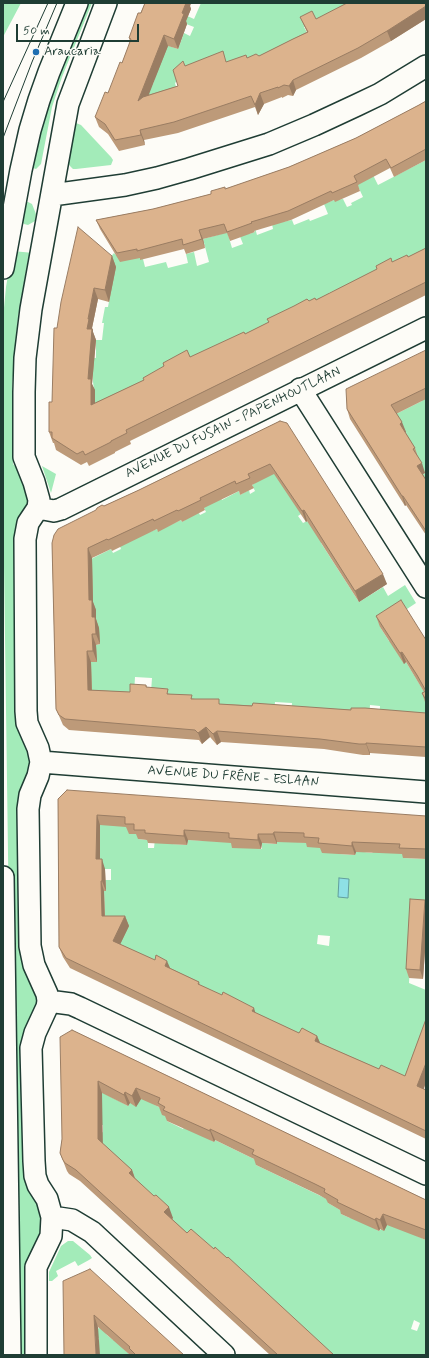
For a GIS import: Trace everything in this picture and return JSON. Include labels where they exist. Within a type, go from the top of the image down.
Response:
[{"type":"street","points":[[3,268],[30,130],[49,72],[77,3]]},
{"type":"street","points":[[36,1355],[36,1267],[51,1236],[52,1217],[47,1199],[35,1176],[31,1048],[48,1001],[47,994],[34,966],[30,946],[28,809],[30,795],[38,776],[41,762],[38,748],[28,723],[26,687],[25,539],[28,523],[38,508],[39,500],[37,490],[24,457],[25,358],[31,309],[68,104],[106,3]]},
{"type":"street","points":[[52,195],[125,185],[157,178],[269,144],[358,105],[380,94],[426,66]]},
{"type":"street","name":"AVENUE DU FUSAIN - PAPENHOUTLAAN","points":[[38,508],[54,511],[61,509],[300,389],[426,328]]},
{"type":"street","points":[[300,389],[426,587]]},
{"type":"street","name":"AVENUE DU FRÊNE - ESLAAN","points":[[41,762],[426,792]]},
{"type":"street","points":[[3,877],[10,1355]]},
{"type":"street","points":[[48,1001],[71,1004],[80,1008],[426,1174]]},
{"type":"street","points":[[52,1217],[72,1220],[92,1232],[224,1355]]},
{"type":"green space","points":[[3,3],[21,3],[3,37]]},
{"type":"green space","points":[[86,3],[92,3],[62,77],[52,107],[41,164],[36,169],[31,166],[41,120]]},
{"type":"green space","points":[[201,3],[369,3],[304,27],[312,42],[233,82],[226,62],[177,81],[175,83],[181,107],[141,106],[153,84],[166,45],[178,49],[184,33],[190,36],[194,27],[181,22],[183,14],[194,19]]},
{"type":"green space","points":[[76,123],[81,125],[111,157],[113,160],[111,165],[76,169],[73,169],[70,166],[68,163],[74,124]]},
{"type":"green space","points":[[426,160],[426,249],[329,293],[334,305],[86,431],[95,397],[93,374],[90,374],[89,357],[96,358],[96,340],[102,340],[104,323],[102,323],[105,307],[108,307],[111,290],[108,260],[114,253],[116,255],[124,253],[143,259],[145,267],[166,262],[168,268],[188,263],[186,254],[194,252],[197,266],[209,262],[203,239],[227,231],[232,248],[243,244],[239,234],[249,234],[255,232],[255,228],[257,235],[273,229],[272,224],[292,220],[294,225],[309,219],[310,221],[328,214],[324,204],[334,200],[343,199],[347,207],[352,205],[351,203],[363,197],[356,182],[373,175],[378,185]]},
{"type":"green space","points":[[26,202],[32,204],[36,214],[35,221],[28,225],[21,221]]},
{"type":"green space","points":[[12,251],[34,253],[34,255],[28,259],[18,317],[12,388],[13,464],[25,477],[31,491],[20,544],[14,545],[14,563],[16,647],[33,750],[19,928],[20,950],[40,995],[37,1015],[47,1220],[30,1274],[24,1275],[25,1355],[15,1355],[3,494],[3,318]]},
{"type":"green space","points":[[426,392],[426,484],[421,475],[425,473],[389,412],[398,413],[422,401]]},
{"type":"green space","points":[[42,466],[56,474],[51,493]]},
{"type":"green space","points":[[276,468],[301,514],[298,516],[303,523],[307,521],[329,537],[321,543],[359,602],[383,587],[388,596],[405,585],[416,603],[380,627],[389,641],[395,638],[404,663],[406,662],[426,695],[426,735],[379,727],[380,706],[370,705],[369,720],[291,717],[292,703],[275,702],[274,714],[150,706],[152,678],[135,677],[134,694],[89,697],[91,662],[96,645],[100,644],[96,628],[96,611],[93,610],[87,561],[111,549],[113,553],[121,549],[119,544],[157,529],[158,531],[181,520],[182,522],[198,511],[200,515],[206,512],[200,500],[219,494],[222,500],[239,491],[240,495],[249,490],[250,494],[255,491],[252,485]]},
{"type":"green space","points":[[123,824],[138,834],[138,839],[146,840],[146,837],[148,837],[148,848],[154,848],[155,839],[172,844],[187,845],[188,840],[233,842],[262,849],[262,843],[277,844],[277,840],[308,843],[339,854],[355,855],[356,851],[372,853],[403,852],[403,858],[426,859],[426,909],[413,909],[409,983],[426,990],[426,1038],[407,1089],[117,951],[105,923],[105,880],[111,880],[111,869],[99,869],[100,848],[88,825]],"holes":[[[318,935],[330,936],[329,946],[317,944]]]},
{"type":"green space","points":[[96,1089],[128,1106],[130,1103],[141,1097],[164,1110],[169,1118],[167,1121],[183,1129],[185,1126],[214,1142],[215,1140],[258,1161],[256,1165],[329,1200],[328,1203],[342,1211],[341,1214],[350,1218],[352,1216],[379,1231],[388,1223],[426,1240],[426,1355],[321,1355],[191,1244],[102,1148],[101,1133],[103,1132],[103,1125],[95,1125]],"holes":[[[414,1320],[420,1323],[417,1331],[411,1329]]]},
{"type":"green space","points":[[68,1241],[73,1241],[92,1258],[78,1266],[75,1261],[56,1271],[58,1276],[52,1281],[49,1281],[49,1272],[61,1246]]},
{"type":"green space","points":[[102,1327],[107,1335],[113,1340],[114,1339],[130,1355],[98,1355],[99,1338],[97,1338],[97,1329]]},
{"type":"water","points":[[339,878],[349,879],[348,898],[338,897]]},
{"type":"building","points":[[145,3],[186,3],[182,13],[184,14],[174,39],[164,35],[138,101],[143,97],[178,86],[173,70],[183,61],[185,66],[223,51],[226,62],[246,55],[247,58],[256,54],[259,56],[308,32],[300,17],[312,11],[316,19],[347,3],[426,3],[426,6],[358,48],[293,80],[289,86],[284,85],[260,93],[255,105],[251,96],[174,122],[140,130],[141,135],[115,140],[105,124],[95,117],[105,92],[108,93],[120,62],[122,63],[131,39],[129,38],[138,13],[141,13]]},
{"type":"building","points":[[426,101],[426,149],[391,168],[386,159],[354,176],[357,182],[332,193],[331,191],[288,211],[251,222],[252,223],[227,232],[224,224],[199,230],[202,239],[183,245],[182,239],[137,251],[137,249],[117,253],[96,220],[153,209],[211,194],[211,191],[225,187],[225,189],[289,167],[356,138]]},
{"type":"building","points":[[78,227],[112,256],[105,290],[94,288],[88,319],[87,329],[92,329],[88,379],[91,379],[91,405],[144,380],[143,378],[164,366],[163,363],[187,350],[190,357],[244,332],[245,334],[269,322],[267,319],[307,299],[309,301],[315,298],[316,300],[377,269],[376,266],[391,258],[392,262],[407,255],[408,257],[426,248],[426,282],[126,430],[127,433],[85,455],[83,451],[77,454],[52,438],[52,432],[49,432],[49,402],[52,402],[54,328],[57,328],[61,302]]},
{"type":"building","points":[[426,350],[426,388],[391,405],[402,422],[400,424],[415,448],[413,449],[422,463],[417,466],[426,480],[426,531],[347,409],[346,389]]},
{"type":"building","points":[[280,421],[287,423],[383,574],[355,591],[304,510],[302,511],[270,464],[248,474],[250,478],[236,484],[235,481],[200,498],[201,500],[178,511],[177,510],[154,521],[153,519],[88,548],[89,600],[92,600],[92,617],[95,617],[96,634],[92,634],[93,651],[87,651],[88,690],[130,692],[130,684],[146,685],[146,687],[168,689],[167,694],[192,695],[191,699],[219,699],[219,704],[252,706],[253,703],[351,710],[351,708],[365,708],[426,713],[426,747],[366,743],[359,744],[320,739],[217,731],[213,734],[206,727],[198,733],[195,730],[65,719],[59,715],[56,709],[52,543],[54,535],[58,529],[96,510],[102,505],[104,506],[139,490]]},
{"type":"building","points":[[401,600],[426,640],[426,691],[402,652],[400,653],[376,616]]},
{"type":"building","points":[[426,691],[426,700],[422,693]]},
{"type":"building","points":[[67,790],[426,816],[426,849],[399,848],[400,844],[352,842],[352,846],[318,843],[319,838],[304,837],[304,833],[274,832],[273,834],[258,834],[258,840],[229,838],[229,833],[184,830],[184,836],[145,833],[145,830],[134,830],[134,824],[125,824],[125,817],[97,815],[96,859],[102,859],[102,916],[125,916],[113,941],[155,960],[156,955],[167,961],[165,966],[199,982],[198,984],[222,995],[223,992],[254,1008],[252,1011],[299,1033],[302,1028],[317,1036],[315,1041],[379,1069],[381,1065],[405,1076],[426,1019],[426,1063],[417,1086],[426,1090],[426,1131],[66,958],[59,947],[58,799]]},
{"type":"building","points":[[410,899],[425,900],[420,970],[406,969]]},
{"type":"building","points":[[72,1030],[426,1200],[426,1230],[383,1214],[380,1220],[376,1218],[375,1220],[337,1202],[338,1200],[324,1192],[325,1189],[252,1154],[254,1150],[210,1129],[210,1131],[163,1110],[165,1107],[158,1103],[160,1098],[136,1088],[132,1096],[125,1092],[124,1095],[98,1081],[98,1139],[132,1170],[129,1173],[154,1196],[156,1195],[169,1207],[164,1212],[187,1233],[191,1229],[214,1249],[215,1247],[227,1258],[228,1257],[334,1355],[278,1355],[76,1170],[65,1163],[60,1153],[62,1139],[60,1037]]},
{"type":"building","points":[[90,1269],[184,1355],[136,1355],[129,1348],[130,1347],[94,1315],[96,1355],[64,1355],[63,1281]]},
{"type":"tram line","points":[[3,102],[48,3]]},
{"type":"tram line","points":[[3,138],[32,62],[57,3]]},
{"type":"place","name":"Araucaria","points":[[36,52]]}]
